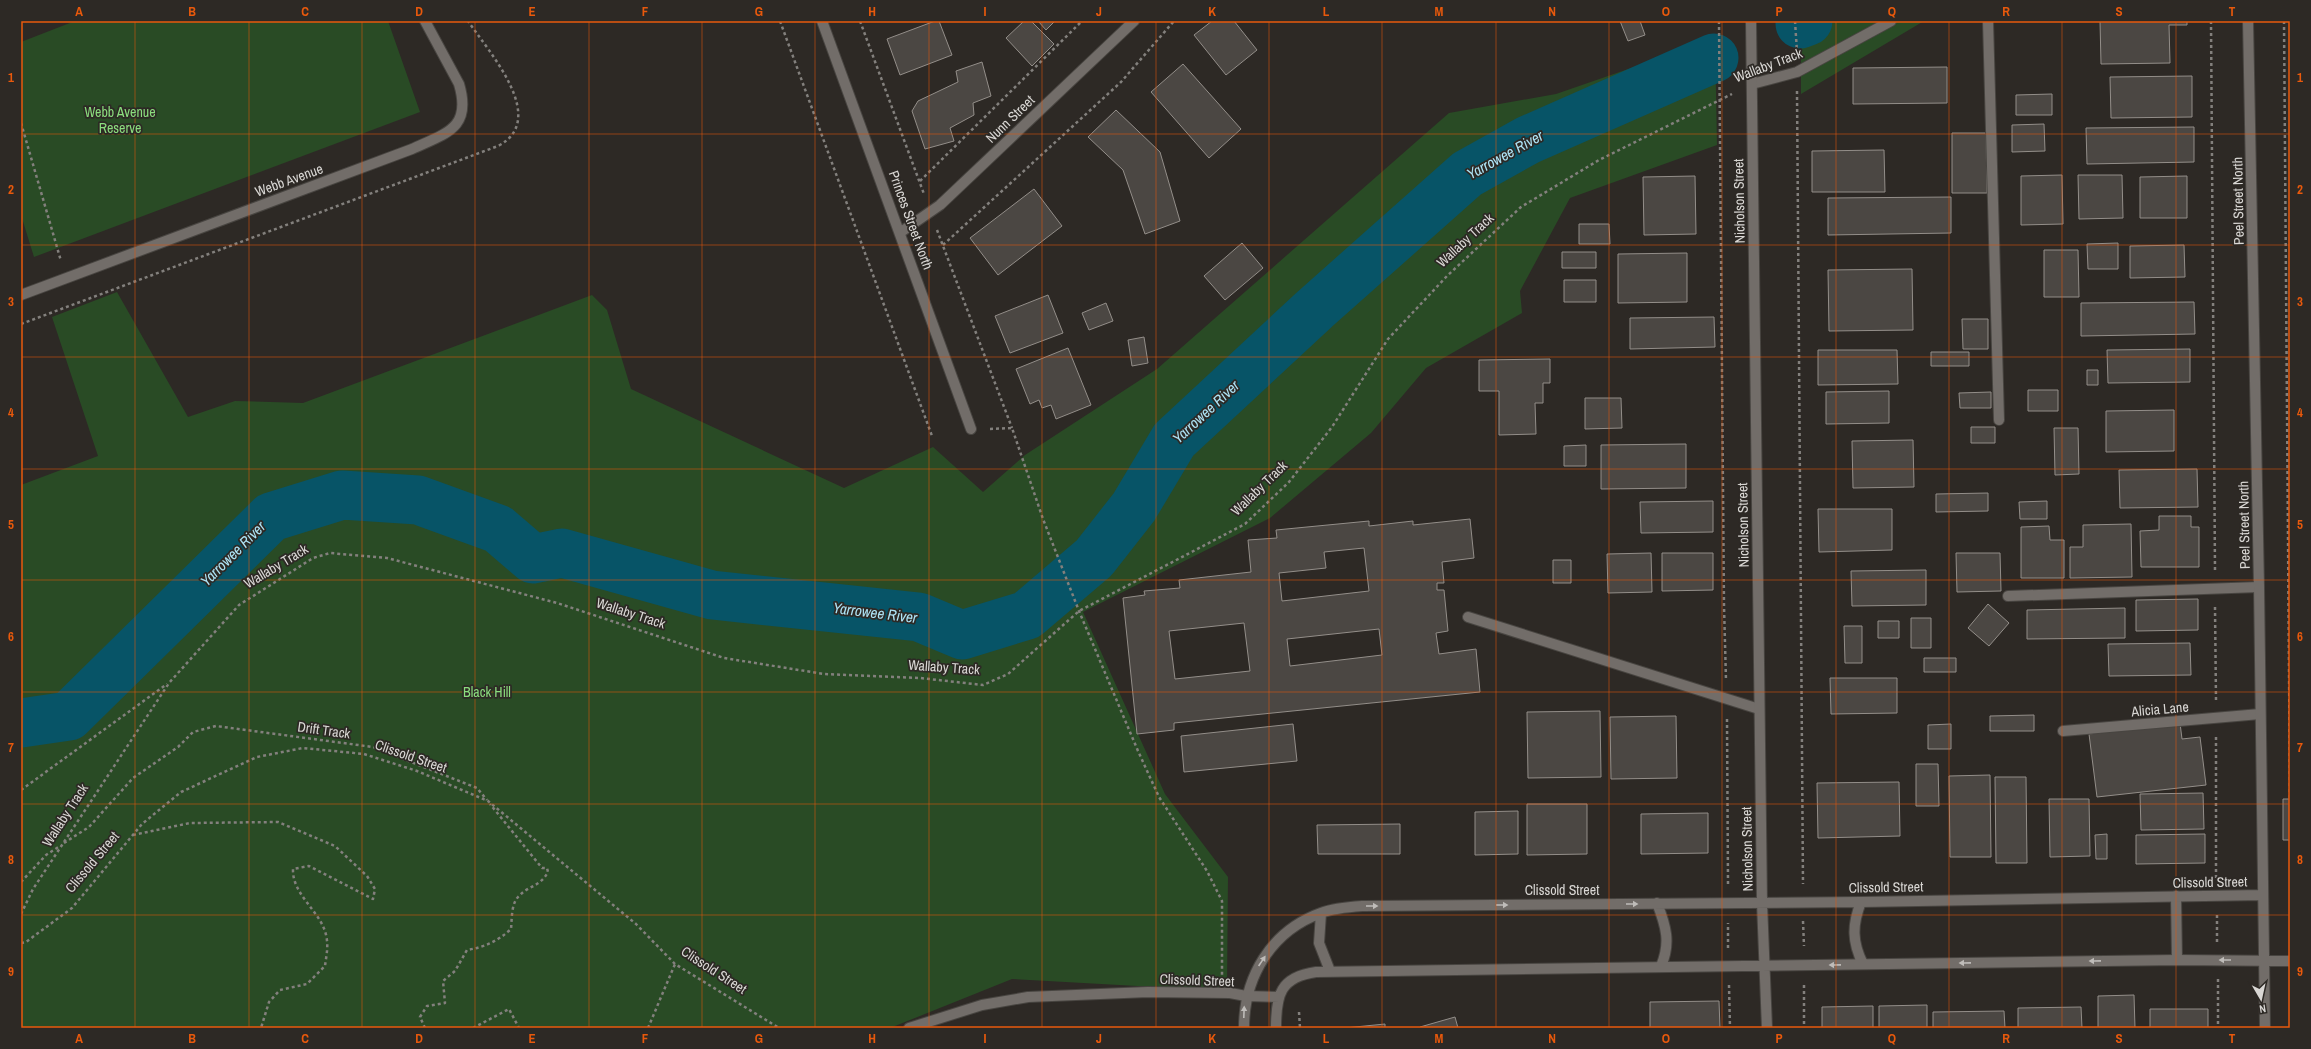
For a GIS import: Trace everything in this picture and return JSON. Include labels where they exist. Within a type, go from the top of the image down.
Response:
[{"type":"street","name":"Webb Avenue","points":[[21,295],[412,149],[449,132],[456,126],[462,115],[462,95],[459,84],[425,21]]},
{"type":"street","name":"Princes Street North","points":[[822,21],[971,430]]},
{"type":"street","name":"Nunn Street","points":[[900,232],[931,213],[1134,21]]},
{"type":"street","name":"Wallaby Track","points":[[1752,84],[1797,72],[1891,21]]},
{"type":"street","points":[[1988,21],[1999,420]]},
{"type":"street","name":"Peel Street North","points":[[2248,21],[2259,587],[2265,1028]]},
{"type":"street","name":"Nicholson Street","points":[[1751,22],[1762,903],[1767,1028]]},
{"type":"street","points":[[2008,596],[2259,587]]},
{"type":"street","points":[[1468,617],[1759,709]]},
{"type":"street","name":"Alicia Lane","points":[[2063,731],[2260,714]]},
{"type":"street","name":"Clissold Street","points":[[909,1028],[982,1005],[1028,997],[1114,992],[1222,993],[1246,996],[1253,975],[1269,950],[1294,926],[1321,912],[1363,906],[1861,902],[2262,895]]},
{"type":"street","points":[[2176,896],[2177,960]]},
{"type":"street","points":[[1861,902],[1854,923],[1853,934],[1856,951],[1863,964]]},
{"type":"street","points":[[1657,903],[1667,935],[1667,951],[1661,966]]},
{"type":"street","points":[[1321,912],[1319,943],[1330,971]]},
{"type":"street","points":[[1276,1028],[1279,997],[1284,986],[1295,977],[1316,972],[1330,971],[2177,960],[2290,961]]},
{"type":"street","points":[[1244,1028],[1246,996],[1279,997]]},
{"type":"path","points":[[780,21],[932,436]]},
{"type":"path","points":[[860,21],[1012,428],[1043,519],[1079,611],[1159,797],[1207,871],[1222,901],[1222,993]]},
{"type":"path","points":[[920,181],[1082,21]]},
{"type":"path","points":[[943,245],[1121,82],[1174,21]]},
{"type":"path","points":[[1719,21],[1724,606],[1727,699],[1728,966],[1730,1028]]},
{"type":"path","points":[[1796,21],[1804,902]]},
{"type":"path","points":[[2211,21],[2216,896]]},
{"type":"path","points":[[2284,21],[2290,799]]},
{"type":"path","name":"Wallaby Track","points":[[21,914],[33,890],[169,683],[239,605],[313,558],[330,553],[387,558],[557,603],[724,658],[824,674],[920,678],[983,685],[1008,674],[1079,611],[1245,524],[1289,482],[1332,427],[1388,339],[1447,276],[1521,207],[1599,160],[1752,84]]},
{"type":"path","points":[[21,123],[66,278]]},
{"type":"path","points":[[971,430],[1012,428]]},
{"type":"path","points":[[21,790],[169,683]]},
{"type":"path","name":"Drift Track","points":[[21,882],[46,856],[89,827],[133,778],[178,747],[193,732],[216,726],[373,747],[477,788],[542,868],[547,868],[548,872],[543,882],[519,896],[513,909],[511,929],[500,939],[482,948],[467,950],[455,970],[443,981],[445,1003],[427,1006],[420,1017],[425,1028]]},
{"type":"path","name":"Clissold Street","points":[[21,943],[26,942],[72,908],[142,824],[181,792],[258,757],[303,748],[364,754],[417,771],[488,801],[636,924],[675,964],[779,1028]]},
{"type":"path","points":[[133,835],[190,823],[278,822],[335,846],[367,876],[375,889],[373,899],[309,866],[293,869],[292,879],[322,926],[327,940],[325,966],[307,984],[280,990],[269,1002],[261,1028]]},
{"type":"path","points":[[648,1028],[675,964]]},
{"type":"path","points":[[473,1028],[509,1009],[519,1028]]},
{"type":"path","points":[[1299,1012],[1300,1028]]},
{"type":"green space","name":"Webb Avenue Reserve","points":[[75,21],[388,21],[420,112],[34,257],[21,215],[21,42]]},
{"type":"green space","points":[[1801,21],[1924,21],[1801,94]]},
{"type":"green space","name":"Black Hill","points":[[1715,39],[1717,145],[1570,198],[1520,291],[1522,313],[1426,368],[1371,433],[1270,518],[1083,612],[1165,794],[1228,877],[1227,991],[1012,979],[890,1028],[21,1028],[21,485],[98,456],[52,317],[117,292],[188,417],[235,401],[303,403],[592,295],[607,310],[631,389],[844,488],[933,447],[983,492],[1025,455],[1157,369],[1449,113],[1556,94]]},
{"type":"building","points":[[935,21],[939,21],[952,55],[900,75],[887,39]]},
{"type":"building","points":[[1024,21],[1031,21],[1054,44],[1032,66],[1006,38]]},
{"type":"building","points":[[1038,21],[1055,21],[1046,30]]},
{"type":"building","points":[[1212,21],[1234,21],[1257,50],[1226,75],[1194,35]]},
{"type":"building","points":[[1620,21],[1640,21],[1645,35],[1628,41]]},
{"type":"building","points":[[2100,21],[2187,21],[2187,25],[2169,25],[2170,63],[2101,64]]},
{"type":"building","points":[[982,62],[991,96],[973,103],[974,115],[950,128],[954,141],[925,149],[912,111],[918,101],[958,82],[956,71]]},
{"type":"building","points":[[1183,64],[1241,129],[1209,158],[1151,92]]},
{"type":"building","points":[[1947,67],[1947,103],[1853,104],[1853,68]]},
{"type":"building","points":[[2192,76],[2192,117],[2111,118],[2110,77]]},
{"type":"building","points":[[2052,94],[2052,115],[2016,115],[2016,95]]},
{"type":"building","points":[[1116,110],[1160,152],[1180,221],[1145,234],[1123,170],[1088,137]]},
{"type":"building","points":[[2044,124],[2045,151],[2012,152],[2012,125]]},
{"type":"building","points":[[2194,127],[2194,162],[2087,164],[2086,128]]},
{"type":"building","points":[[1952,133],[1986,133],[1987,193],[1952,193]]},
{"type":"building","points":[[1884,150],[1885,192],[1812,192],[1812,151]]},
{"type":"building","points":[[2062,175],[2063,224],[2021,225],[2021,176]]},
{"type":"building","points":[[2078,175],[2122,175],[2123,218],[2079,219]]},
{"type":"building","points":[[1695,176],[1696,234],[1644,235],[1643,177]]},
{"type":"building","points":[[2187,176],[2187,218],[2140,218],[2140,177]]},
{"type":"building","points":[[1034,189],[1062,226],[998,275],[970,238]]},
{"type":"building","points":[[1951,197],[1951,233],[1828,235],[1828,198]]},
{"type":"building","points":[[1579,224],[1609,224],[1610,244],[1579,244]]},
{"type":"building","points":[[1242,243],[1263,268],[1225,300],[1204,276]]},
{"type":"building","points":[[2118,243],[2118,269],[2088,269],[2087,244]]},
{"type":"building","points":[[2184,245],[2185,277],[2130,278],[2130,246]]},
{"type":"building","points":[[2044,250],[2078,250],[2079,297],[2044,297]]},
{"type":"building","points":[[1562,252],[1596,252],[1596,268],[1562,268]]},
{"type":"building","points":[[1687,253],[1687,302],[1618,303],[1618,254]]},
{"type":"building","points":[[1912,269],[1913,330],[1829,331],[1828,270]]},
{"type":"building","points":[[1564,280],[1596,280],[1596,302],[1564,302]]},
{"type":"building","points":[[1048,295],[1063,333],[1010,353],[995,316]]},
{"type":"building","points":[[2194,302],[2195,334],[2081,336],[2081,303]]},
{"type":"building","points":[[1106,303],[1113,321],[1089,330],[1082,313]]},
{"type":"building","points":[[1714,317],[1715,347],[1630,349],[1630,318]]},
{"type":"building","points":[[1962,319],[1988,319],[1988,349],[1963,349]]},
{"type":"building","points":[[1144,337],[1148,363],[1132,366],[1128,340]]},
{"type":"building","points":[[1068,348],[1091,405],[1056,419],[1051,405],[1042,408],[1039,400],[1030,404],[1016,369]]},
{"type":"building","points":[[2190,349],[2190,382],[2108,383],[2107,350]]},
{"type":"building","points":[[1818,350],[1897,350],[1898,384],[1818,385]]},
{"type":"building","points":[[1931,352],[1969,352],[1969,366],[1931,366]]},
{"type":"building","points":[[1550,359],[1550,383],[1543,383],[1543,403],[1535,403],[1536,434],[1499,435],[1499,391],[1479,391],[1479,360]]},
{"type":"building","points":[[2087,370],[2098,370],[2098,385],[2087,385]]},
{"type":"building","points":[[2028,390],[2058,390],[2058,411],[2028,411]]},
{"type":"building","points":[[1889,391],[1889,423],[1826,424],[1826,392]]},
{"type":"building","points":[[1991,392],[1991,408],[1960,408],[1959,393]]},
{"type":"building","points":[[1585,398],[1621,398],[1622,428],[1585,429]]},
{"type":"building","points":[[2174,410],[2174,451],[2106,452],[2106,411]]},
{"type":"building","points":[[1971,427],[1995,427],[1995,443],[1971,443]]},
{"type":"building","points":[[2054,428],[2078,428],[2079,474],[2055,475]]},
{"type":"building","points":[[1913,440],[1914,487],[1853,488],[1852,441]]},
{"type":"building","points":[[1686,444],[1686,488],[1601,489],[1601,445]]},
{"type":"building","points":[[1586,445],[1586,466],[1564,466],[1564,446]]},
{"type":"building","points":[[2197,469],[2198,507],[2120,508],[2119,470]]},
{"type":"building","points":[[1988,493],[1988,511],[1936,512],[1936,494]]},
{"type":"building","points":[[1713,501],[1713,532],[1641,533],[1640,502]]},
{"type":"building","points":[[2047,501],[2047,519],[2020,519],[2019,502]]},
{"type":"building","points":[[1818,509],[1892,509],[1892,550],[1819,552]]},
{"type":"building","points":[[2159,516],[2191,516],[2191,527],[2199,527],[2199,567],[2141,567],[2140,531],[2159,530]]},
{"type":"building","points":[[1470,519],[1474,558],[1442,562],[1444,583],[1437,583],[1437,590],[1444,590],[1448,631],[1436,633],[1439,654],[1476,649],[1480,692],[1174,723],[1174,730],[1137,734],[1123,598],[1145,595],[1144,591],[1180,588],[1179,580],[1251,572],[1248,540],[1277,538],[1276,530],[1369,521],[1369,526],[1413,521],[1413,525]],"holes":[[[1364,548],[1369,591],[1282,601],[1279,573],[1326,568],[1324,552]],[[1244,623],[1250,671],[1175,679],[1169,631]],[[1379,629],[1382,655],[1290,666],[1287,639]]]},
{"type":"building","points":[[2131,524],[2132,577],[2070,578],[2070,547],[2083,547],[2083,525]]},
{"type":"building","points":[[2049,526],[2050,540],[2064,540],[2064,578],[2021,578],[2021,527]]},
{"type":"building","points":[[1651,553],[1652,592],[1608,593],[1607,554]]},
{"type":"building","points":[[1662,553],[1713,553],[1713,590],[1662,591]]},
{"type":"building","points":[[1956,553],[2000,553],[2001,591],[1957,592]]},
{"type":"building","points":[[1553,560],[1571,560],[1571,583],[1553,583]]},
{"type":"building","points":[[1926,570],[1926,605],[1852,606],[1851,571]]},
{"type":"building","points":[[2198,599],[2198,630],[2136,631],[2136,600]]},
{"type":"building","points":[[1988,604],[2009,623],[1989,646],[1968,628]]},
{"type":"building","points":[[2125,608],[2125,638],[2027,639],[2027,610]]},
{"type":"building","points":[[1911,618],[1931,618],[1931,648],[1911,648]]},
{"type":"building","points":[[1878,621],[1899,621],[1899,638],[1878,638]]},
{"type":"building","points":[[1844,626],[1862,626],[1862,663],[1845,663]]},
{"type":"building","points":[[2190,643],[2191,675],[2109,676],[2108,644]]},
{"type":"building","points":[[1924,658],[1956,658],[1956,672],[1924,672]]},
{"type":"building","points":[[1830,678],[1897,678],[1897,713],[1831,714]]},
{"type":"building","points":[[1600,711],[1601,777],[1528,778],[1527,712]]},
{"type":"building","points":[[2034,715],[2034,731],[1990,731],[1990,716]]},
{"type":"building","points":[[1676,716],[1677,778],[1611,779],[1610,717]]},
{"type":"building","points":[[2180,723],[2182,739],[2200,737],[2206,785],[2097,797],[2089,734]]},
{"type":"building","points":[[1293,724],[1297,761],[1184,772],[1181,736]]},
{"type":"building","points":[[1951,724],[1951,749],[1928,749],[1928,725]]},
{"type":"building","points":[[1916,764],[1938,764],[1939,806],[1916,806]]},
{"type":"building","points":[[1990,775],[1991,857],[1950,857],[1949,776]]},
{"type":"building","points":[[1995,777],[2026,777],[2027,863],[1996,863]]},
{"type":"building","points":[[1899,782],[1900,836],[1818,838],[1817,783]]},
{"type":"building","points":[[2203,793],[2204,829],[2141,830],[2140,794]]},
{"type":"building","points":[[2049,799],[2089,799],[2090,856],[2050,857]]},
{"type":"building","points":[[2283,799],[2290,799],[2290,840],[2283,840]]},
{"type":"building","points":[[1527,804],[1587,804],[1587,854],[1527,855]]},
{"type":"building","points":[[1518,811],[1518,854],[1475,855],[1475,812]]},
{"type":"building","points":[[1708,813],[1708,853],[1641,854],[1641,814]]},
{"type":"building","points":[[1400,824],[1400,854],[1318,854],[1317,825]]},
{"type":"building","points":[[2107,834],[2107,859],[2096,859],[2095,835]]},
{"type":"building","points":[[2205,834],[2205,863],[2136,864],[2136,835]]},
{"type":"building","points":[[2134,995],[2135,1028],[2098,1028],[2098,996]]},
{"type":"building","points":[[1719,1001],[1720,1028],[1650,1028],[1650,1002]]},
{"type":"building","points":[[1927,1005],[1927,1028],[1879,1028],[1879,1006]]},
{"type":"building","points":[[1873,1006],[1873,1028],[1822,1028],[1822,1007]]},
{"type":"building","points":[[2081,1007],[2082,1028],[2018,1028],[2018,1008]]},
{"type":"building","points":[[2150,1009],[2208,1009],[2208,1028],[2150,1028]]},
{"type":"building","points":[[2004,1011],[2005,1028],[1933,1028],[1933,1012]]},
{"type":"building","points":[[1455,1017],[1458,1028],[1420,1027]]},
{"type":"building","points":[[1385,1024],[1385,1028],[1345,1028]]},
{"type":"waterway","name":"Yarrowee River","points":[[1800,24],[1808,21]]},
{"type":"waterway","name":"Yarrowee River","points":[[21,723],[69,716],[271,517],[342,495],[418,500],[498,529],[533,559],[562,553],[712,595],[919,617],[962,635],[1027,615],[1094,558],[1134,507],[1174,440],[1315,309],[1467,174],[1528,140],[1714,58]]}]
